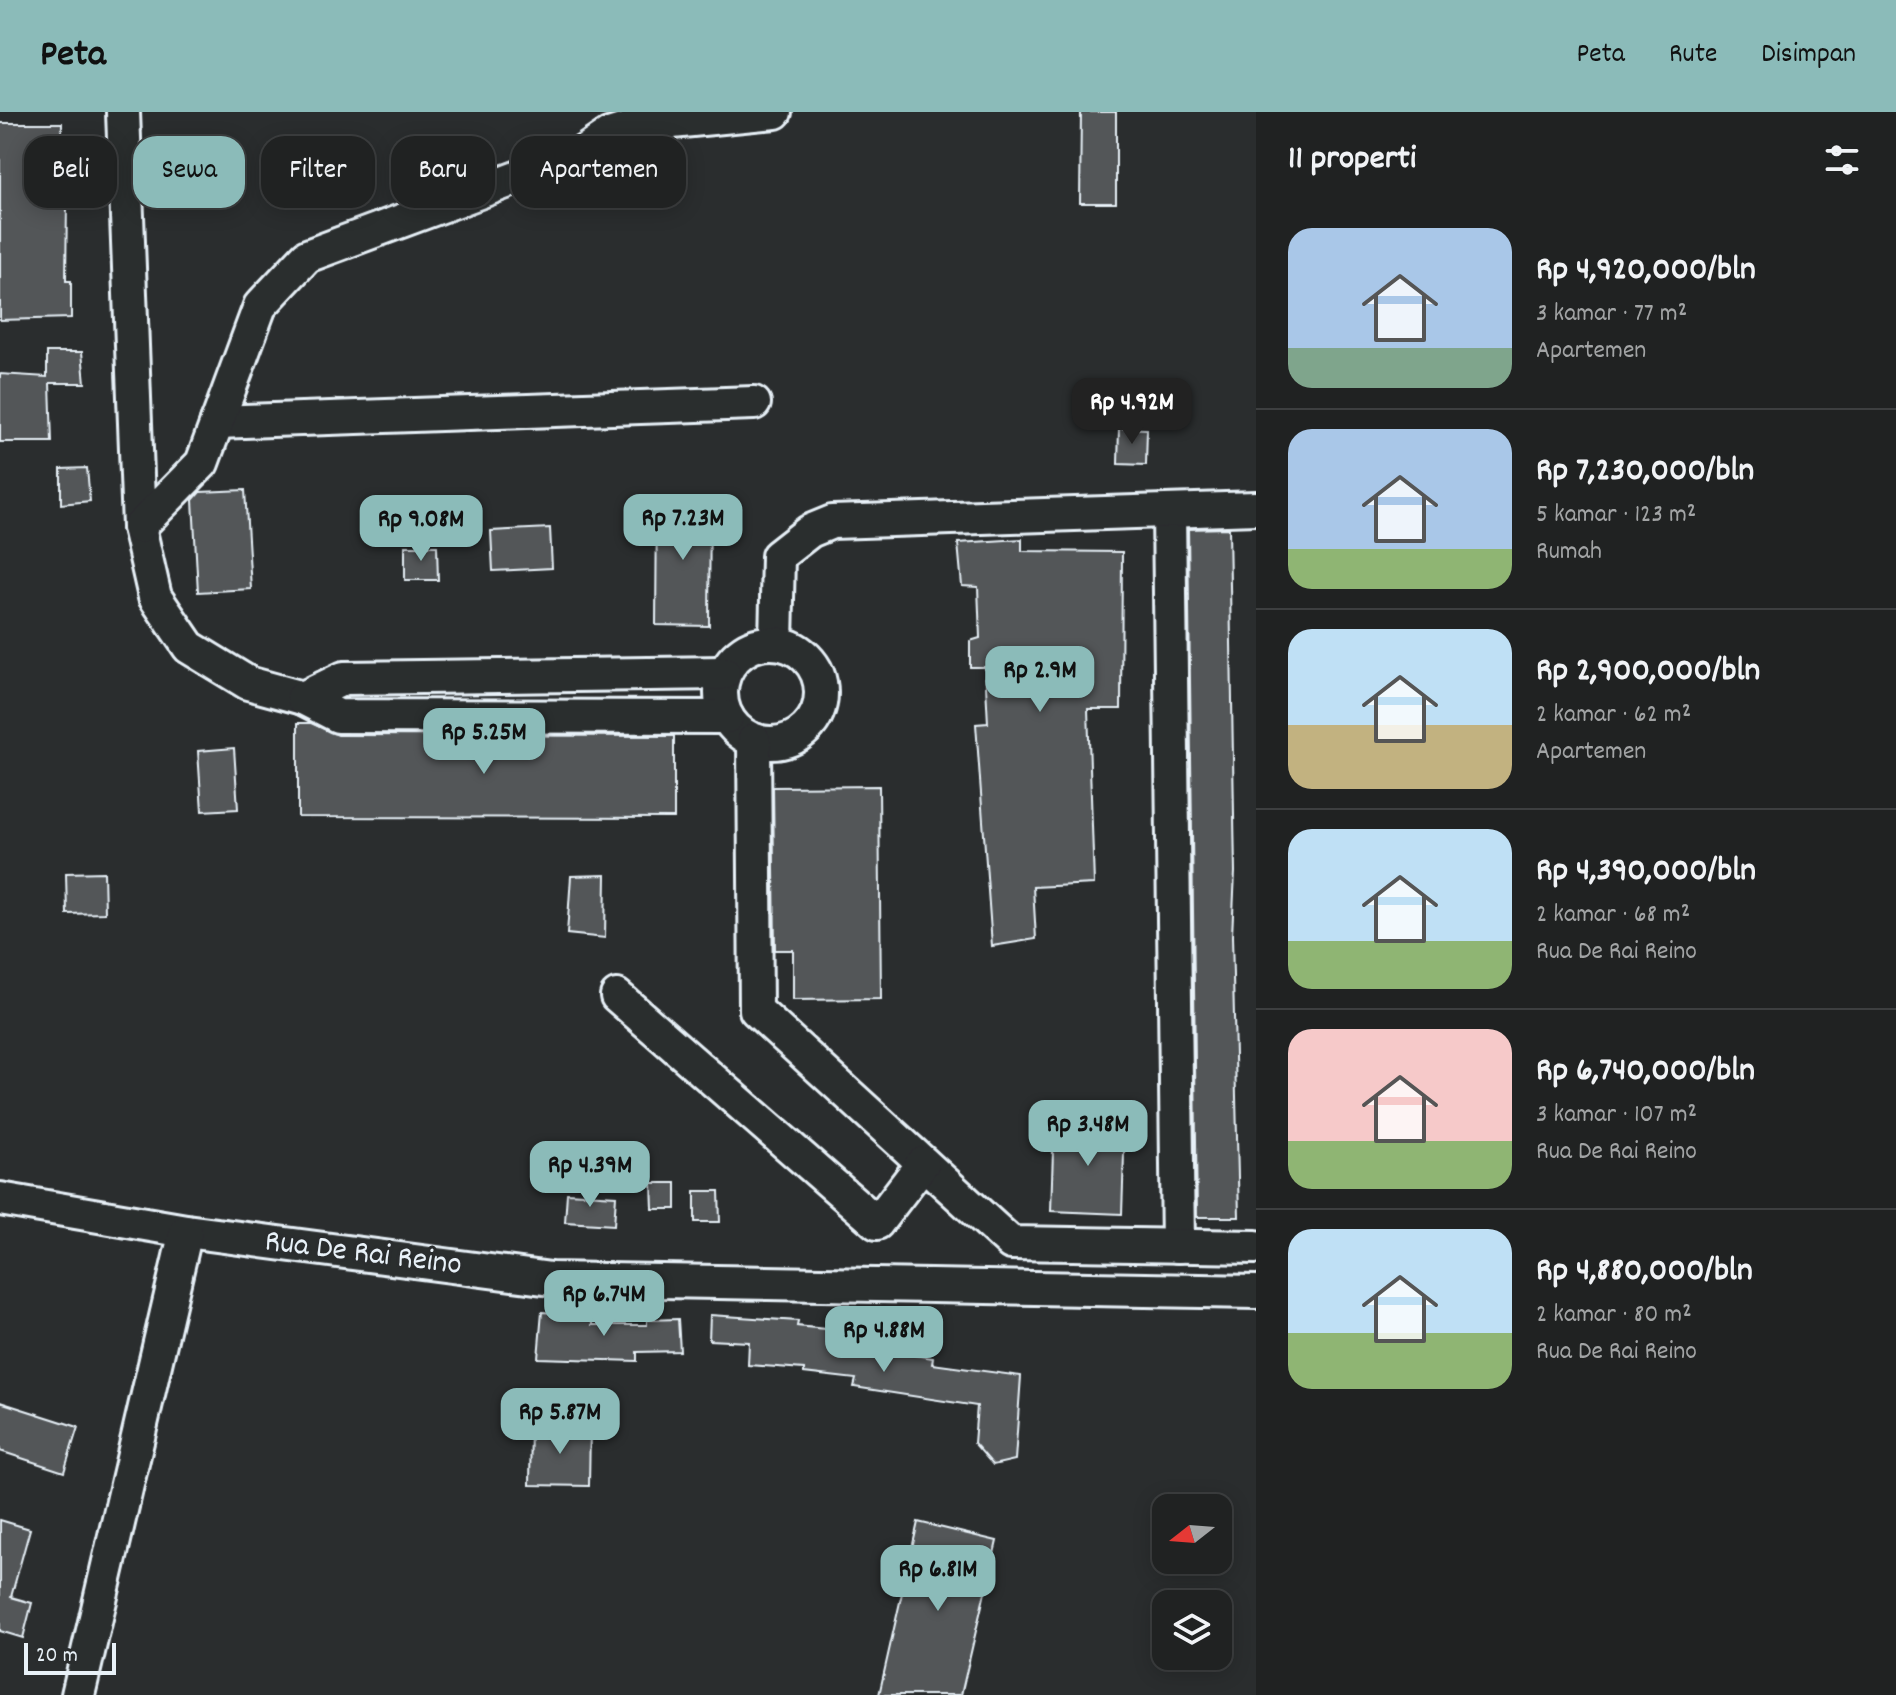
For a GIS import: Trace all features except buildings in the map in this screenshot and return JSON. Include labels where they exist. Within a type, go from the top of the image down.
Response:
[{"type":"street","points":[[123,112],[139,527],[155,597],[189,647],[248,683],[303,698],[338,716],[727,717]]},
{"type":"street","points":[[139,527],[202,463],[260,306],[307,256],[581,154],[609,135],[630,128],[775,112]]},
{"type":"street","points":[[217,422],[754,403]]},
{"type":"street","points":[[776,642],[778,556],[810,531],[832,522],[1256,508]]},
{"type":"street","points":[[1169,511],[1178,1246]]},
{"type":"street","points":[[776,642],[803,652],[819,675],[821,704],[808,729],[782,742],[754,740],[739,731],[727,717],[721,695],[724,673],[745,649],[776,642]]},
{"type":"street","points":[[303,698],[344,678],[724,673]]},
{"type":"street","points":[[754,740],[756,1010],[1011,1243],[1256,1247]]},
{"type":"street","points":[[617,996],[877,1223],[923,1163]]},
{"type":"street","name":"Rua De Rai Reino","points":[[0,1199],[186,1231],[551,1279],[1256,1292]]},
{"type":"street","points":[[78,1695],[186,1231]]}]
